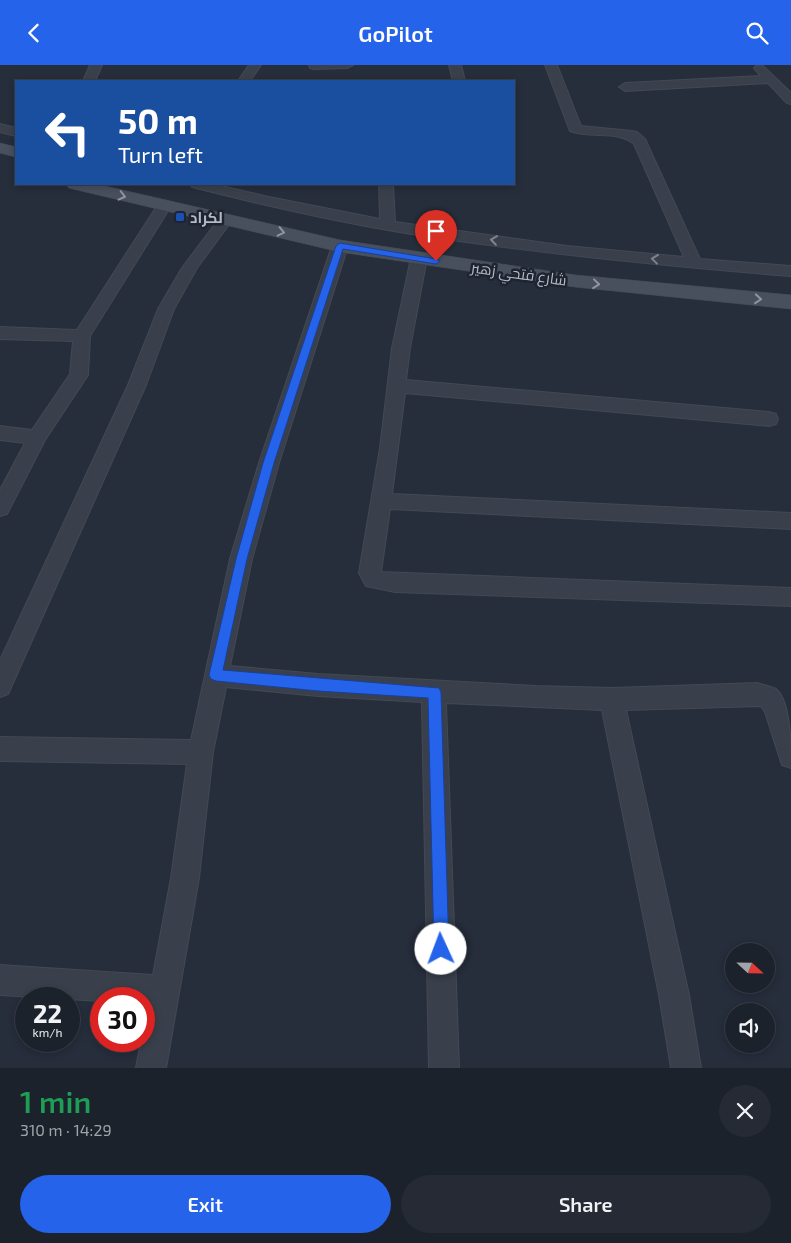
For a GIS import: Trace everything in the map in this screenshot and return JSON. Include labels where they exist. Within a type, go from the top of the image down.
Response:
[{"type":"street","points":[[89,80],[96,65]]},
{"type":"street","points":[[245,80],[255,65]]},
{"type":"street","points":[[313,68],[347,65]]},
{"type":"street","points":[[455,65],[459,80]]},
{"type":"street","points":[[551,65],[575,128],[582,131],[632,135],[640,141],[694,263]]},
{"type":"street","points":[[757,65],[768,79],[791,100]]},
{"type":"street","points":[[625,87],[768,79]]},
{"type":"street","points":[[0,128],[15,132]]},
{"type":"street","points":[[0,148],[15,152]]},
{"type":"street","points":[[0,165],[15,169]]},
{"type":"street","name":"شارع فتحي زهير","points":[[79,185],[164,207],[226,219],[340,246],[575,281],[791,302]]},
{"type":"street","name":"شارع فتحي زهير","points":[[143,185],[344,232],[423,245],[551,264],[791,286]]},
{"type":"street","points":[[207,185],[245,189],[388,225],[544,246],[694,263],[791,271]]},
{"type":"street","points":[[386,185],[388,225]]},
{"type":"street","points":[[0,508],[18,477],[37,437],[79,375],[82,336],[164,207]]},
{"type":"street","points":[[0,686],[137,385],[152,341],[171,299],[201,249],[226,219]]},
{"type":"street","points":[[151,1068],[185,877],[201,752],[241,559],[269,463],[340,246]]},
{"type":"street","points":[[419,258],[401,347],[398,386],[370,573],[374,580],[791,597]]},
{"type":"street","points":[[0,333],[82,336]]},
{"type":"street","points":[[398,386],[769,419]]},
{"type":"street","points":[[0,433],[37,437]]},
{"type":"street","points":[[380,501],[516,510],[696,515],[791,521]]},
{"type":"street","points":[[216,675],[318,685],[612,699],[757,694],[769,698],[776,707],[791,756]]},
{"type":"street","points":[[434,692],[444,1068]]},
{"type":"street","points":[[612,699],[674,995],[686,1068]]},
{"type":"street","points":[[0,749],[201,752]]},
{"type":"street","points":[[0,980],[165,990]]},
{"type":"place","name":"لكراد","points":[[180,217]]},
{"type":"route","points":[[436,261],[340,246],[269,463],[241,559],[216,675],[318,685],[434,692],[441,949]]}]
